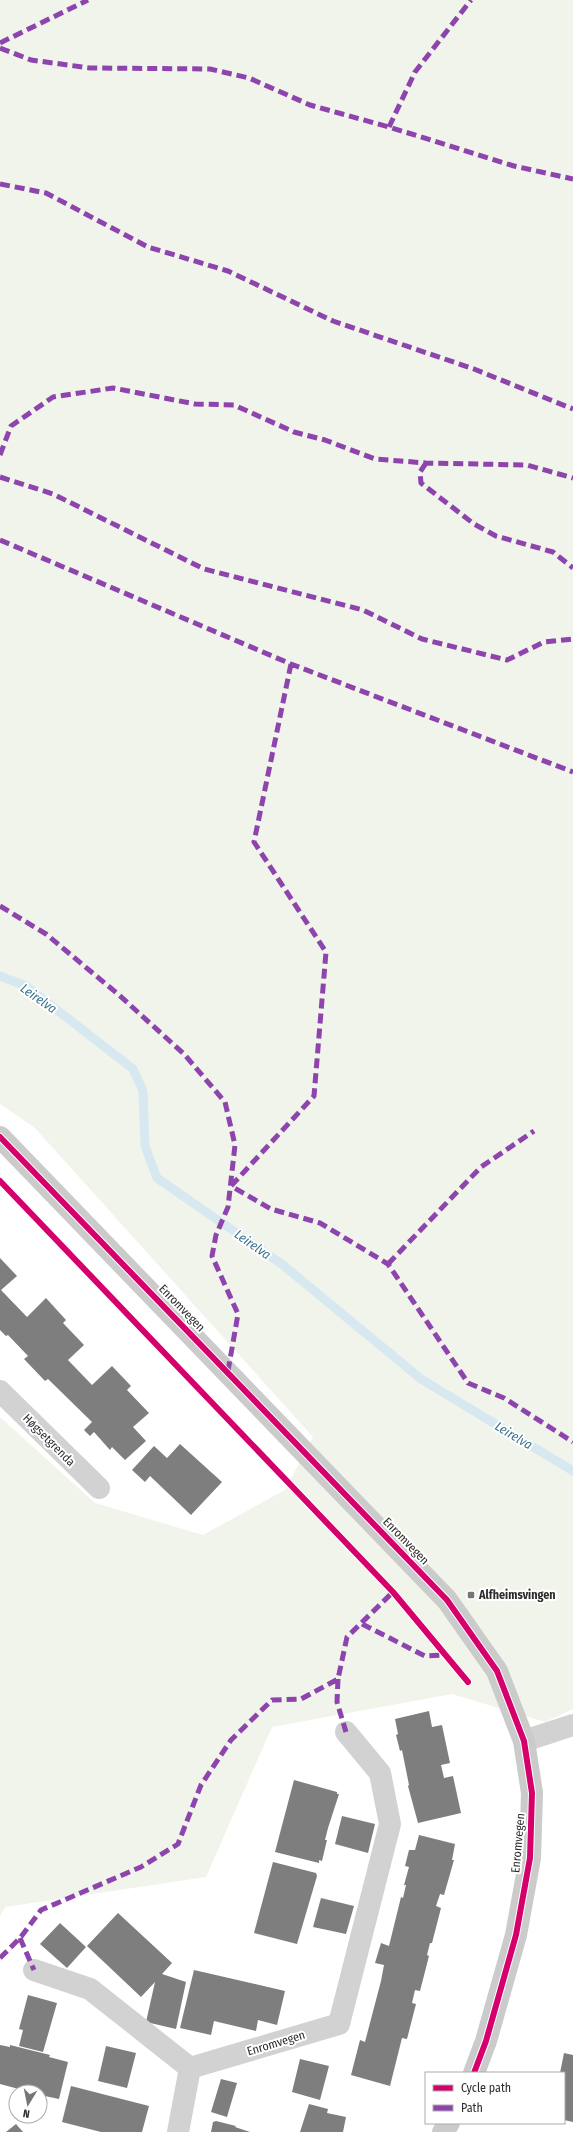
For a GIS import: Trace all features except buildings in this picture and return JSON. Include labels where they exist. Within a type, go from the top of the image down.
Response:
[{"type":"street","name":"Enromvegen","points":[[2,1143],[448,1600],[497,1671],[524,1741],[532,1793],[530,1858],[516,1935],[486,2041],[474,2072]]},
{"type":"street","name":"Høgsetgrenda","points":[[0,1391],[99,1488]]},
{"type":"street","points":[[524,1741],[573,1725]]},
{"type":"street","name":"Enromvegen","points":[[190,2068],[340,2024],[390,1824],[380,1773],[346,1732]]},
{"type":"street","points":[[34,1970],[90,1989],[190,2068],[178,2132]]},
{"type":"shaded area","points":[[0,0],[573,0],[573,1709],[545,1722],[452,1694],[272,1727],[206,1877],[5,1907],[0,1916],[0,1417],[95,1503],[203,1535],[285,1490],[313,1437],[35,1128],[0,1104]]},
{"type":"waterway","name":"Leirelva","points":[[0,976],[26,986],[133,1069],[143,1091],[145,1146],[157,1178],[283,1265],[421,1379],[573,1471]]},
{"type":"marked path","points":[[0,43],[88,0]]},
{"type":"marked path","points":[[389,127],[415,72],[471,0]]},
{"type":"marked path","points":[[0,48],[31,60],[90,68],[210,69],[249,78],[310,105],[389,127],[514,166],[573,179]]},
{"type":"marked path","points":[[0,184],[46,193],[148,247],[228,271],[333,321],[474,369],[573,409]]},
{"type":"marked path","points":[[0,455],[11,426],[53,397],[113,388],[195,404],[234,405],[294,432],[325,440],[375,459],[426,463],[527,465],[573,478]]},
{"type":"marked path","points":[[426,463],[420,472],[421,483],[474,524],[496,536],[553,552],[573,568]]},
{"type":"marked path","points":[[0,477],[53,494],[204,569],[363,610],[422,639],[507,660],[544,642],[573,639]]},
{"type":"marked path","points":[[0,540],[291,664],[573,772]]},
{"type":"marked path","points":[[291,664],[254,842],[326,952],[314,1096],[231,1186],[271,1209],[320,1223],[388,1264],[468,1383],[504,1398],[573,1442]]},
{"type":"marked path","points":[[0,906],[46,934],[119,995],[184,1054],[225,1102],[235,1145],[228,1207],[216,1235],[212,1256],[238,1314],[228,1371]]},
{"type":"marked path","points":[[388,1264],[481,1167],[534,1131]]},
{"type":"marked path","points":[[0,1958],[20,1938],[41,1910],[141,1867],[178,1844],[201,1785],[231,1740],[272,1700],[301,1699],[338,1679],[347,1637],[393,1592]]},
{"type":"marked path","points":[[362,1624],[425,1656],[445,1655]]},
{"type":"marked path","points":[[338,1679],[337,1702],[346,1732]]},
{"type":"marked path","points":[[20,1938],[34,1970]]},
{"type":"cycle path","points":[[0,1137],[447,1600],[497,1671],[524,1741],[532,1793],[530,1858],[516,1935],[486,2041],[474,2072]]},
{"type":"cycle path","points":[[0,1181],[393,1592],[468,1682]]},
{"type":"place","name":"Alfheimsvingen","points":[[471,1595]]}]
